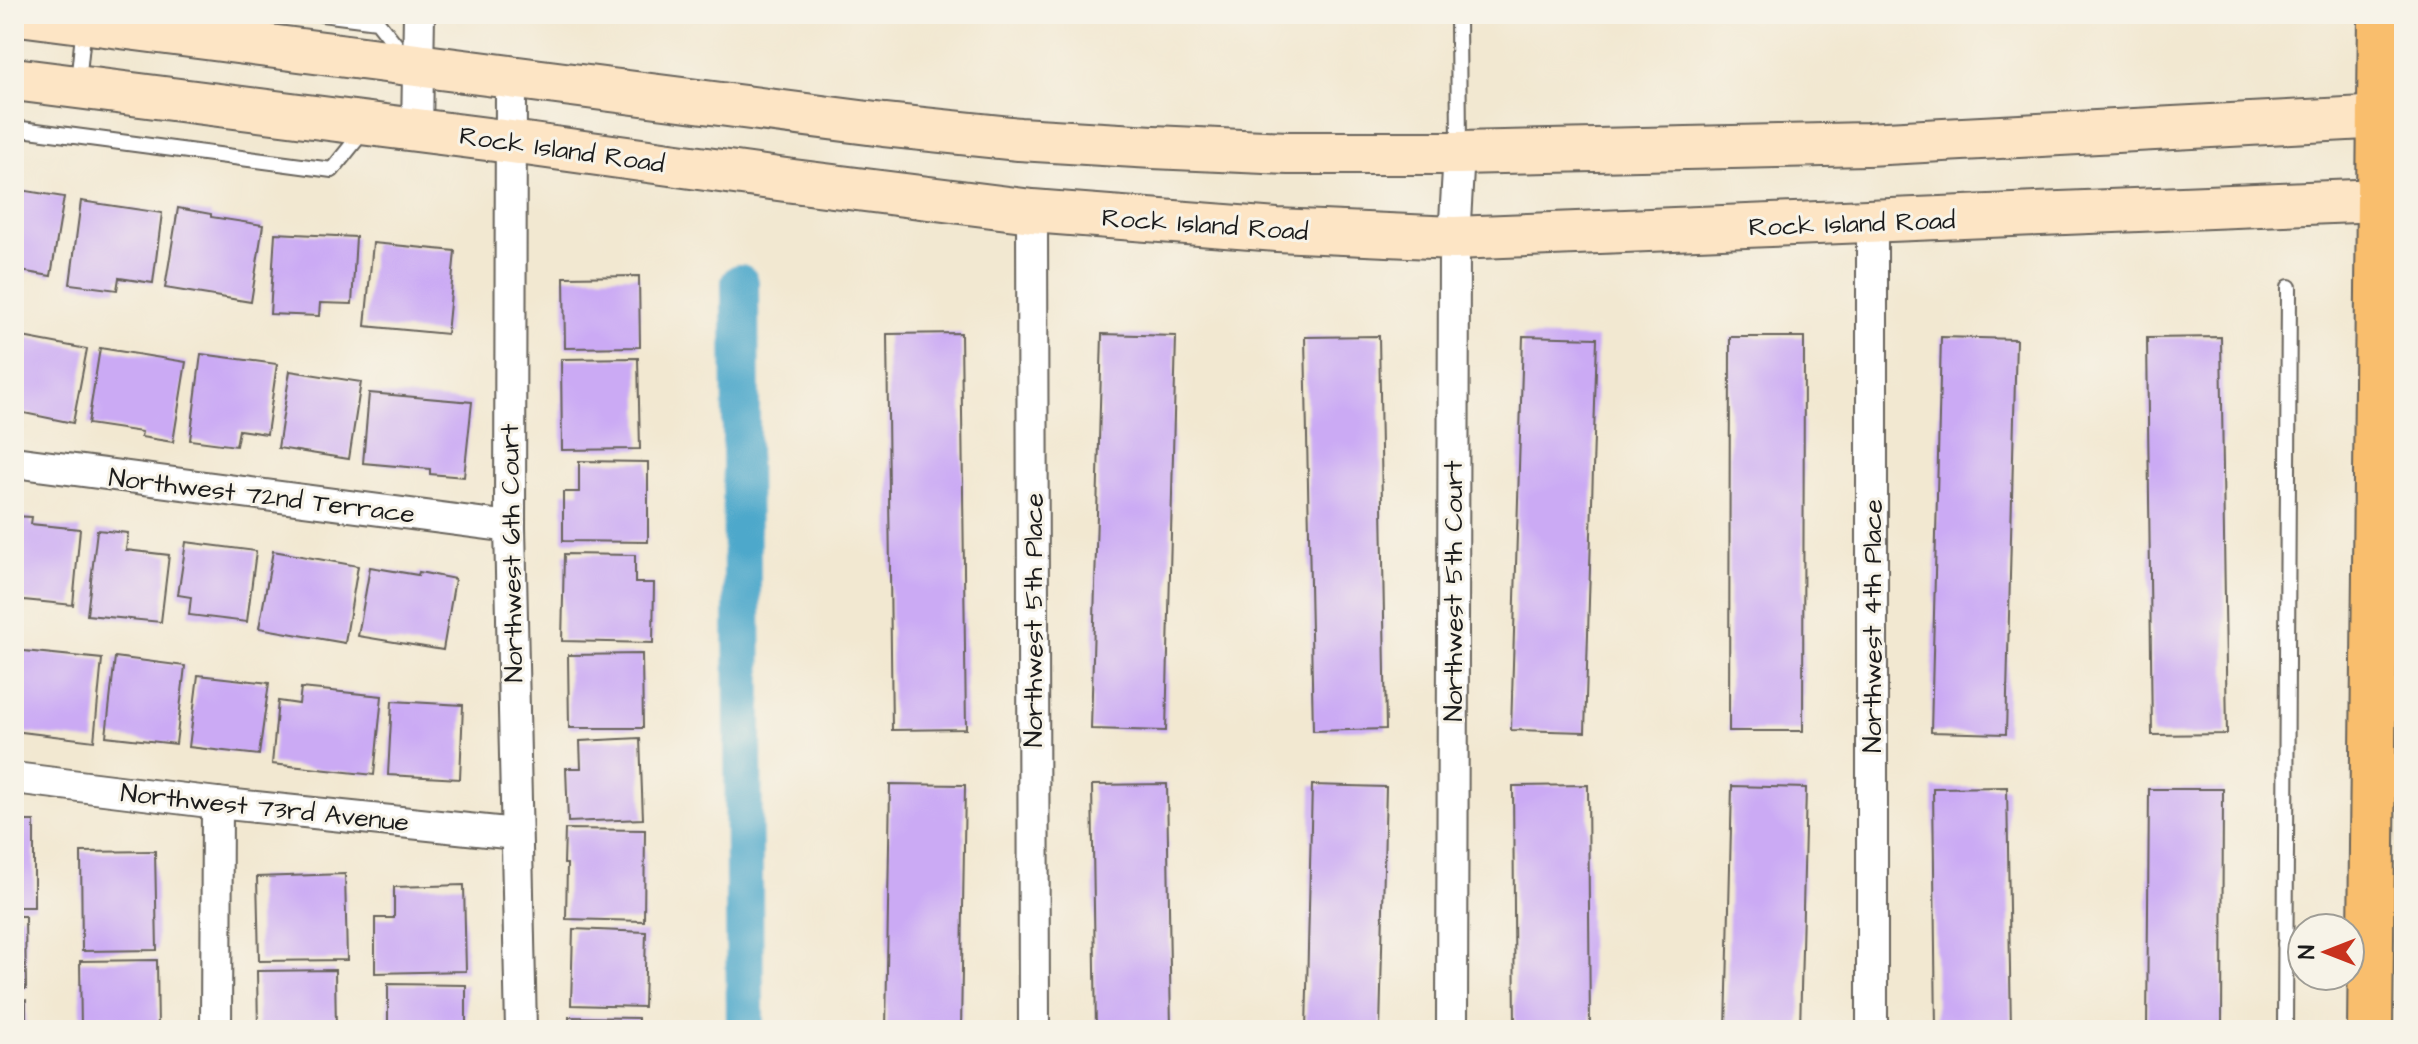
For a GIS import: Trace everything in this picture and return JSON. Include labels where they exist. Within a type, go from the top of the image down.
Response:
[{"type":"main road","points":[[19,14],[103,19],[414,65],[833,119],[1019,139],[1288,153],[1459,153],[1867,144],[2392,116]]},
{"type":"main road","points":[[2370,1030],[2364,944],[2392,200],[2392,116],[2381,14]]},
{"type":"main road","name":"Rock Island Road","points":[[14,79],[1032,211],[1277,230],[1454,238],[2392,200]]},
{"type":"street","points":[[417,130],[414,65],[419,14]]},
{"type":"street","name":"Northwest 6th Court","points":[[511,76],[510,527],[521,1030]]},
{"type":"street","name":"Northwest 5th Court","points":[[1452,1030],[1454,238],[1459,153]]},
{"type":"street","name":"Northwest 5th Place","points":[[1032,211],[1034,1030]]},
{"type":"street","name":"Northwest 4th Place","points":[[1872,222],[1872,1030]]},
{"type":"street","name":"Northwest 72nd Terrace","points":[[14,462],[510,527]]},
{"type":"street","name":"Northwest 73rd Avenue","points":[[14,778],[516,834]]},
{"type":"street","points":[[216,1030],[217,803]]},
{"type":"lane","points":[[322,14],[377,21],[414,65]]},
{"type":"lane","points":[[1217,14],[1326,14]]},
{"type":"lane","points":[[1458,14],[1459,153]]},
{"type":"lane","points":[[78,87],[103,19]]},
{"type":"lane","points":[[14,128],[332,170],[369,124]]},
{"type":"lane","points":[[2285,1030],[2289,287]]},
{"type":"building","points":[[14,189],[64,197],[51,276],[14,270]]},
{"type":"building","points":[[81,201],[162,213],[153,283],[119,278],[117,290],[70,284]]},
{"type":"building","points":[[178,208],[263,225],[251,302],[165,288]]},
{"type":"building","points":[[275,233],[356,237],[352,304],[320,303],[319,316],[270,314]]},
{"type":"building","points":[[373,243],[455,251],[447,334],[365,326]]},
{"type":"building","points":[[639,276],[640,347],[565,348],[564,277]]},
{"type":"building","points":[[961,333],[966,729],[892,730],[887,334]]},
{"type":"building","points":[[1102,334],[1176,336],[1166,731],[1091,729]]},
{"type":"building","points":[[17,336],[87,349],[73,423],[14,411]]},
{"type":"building","points":[[1379,336],[1386,729],[1313,731],[1305,337]]},
{"type":"building","points":[[1523,336],[1597,338],[1585,732],[1511,730]]},
{"type":"building","points":[[1730,337],[1804,337],[1803,731],[1729,731]]},
{"type":"building","points":[[1941,337],[2016,339],[2006,734],[1931,732]]},
{"type":"building","points":[[2221,337],[2227,734],[2152,735],[2147,338]]},
{"type":"building","points":[[100,348],[186,362],[173,442],[141,437],[142,432],[88,424]]},
{"type":"building","points":[[201,354],[277,364],[267,434],[239,430],[236,446],[190,440]]},
{"type":"building","points":[[638,358],[640,449],[562,450],[561,359]]},
{"type":"building","points":[[290,371],[361,382],[349,459],[278,448]]},
{"type":"building","points":[[369,393],[472,402],[464,477],[430,474],[430,469],[363,463]]},
{"type":"building","points":[[579,461],[648,462],[648,542],[563,541],[563,492],[579,492]]},
{"type":"building","points":[[14,516],[32,517],[31,524],[80,529],[73,605],[14,599]]},
{"type":"building","points":[[97,530],[128,533],[126,550],[169,555],[161,622],[87,615]]},
{"type":"building","points":[[186,542],[256,551],[247,622],[189,615],[191,597],[178,595]]},
{"type":"building","points":[[273,551],[358,566],[345,643],[259,628]]},
{"type":"building","points":[[564,554],[635,555],[635,583],[654,583],[653,643],[562,641]]},
{"type":"building","points":[[370,567],[455,579],[443,650],[358,636]]},
{"type":"building","points":[[14,650],[102,659],[94,741],[14,731]]},
{"type":"building","points":[[642,654],[643,728],[569,728],[568,655]]},
{"type":"building","points":[[115,657],[185,666],[176,744],[106,736]]},
{"type":"building","points":[[198,675],[269,683],[259,755],[189,747]]},
{"type":"building","points":[[301,688],[382,696],[374,775],[272,764],[278,701],[299,704]]},
{"type":"building","points":[[392,701],[463,705],[460,779],[388,775]]},
{"type":"building","points":[[640,738],[643,819],[568,822],[566,768],[581,768],[580,741]]},
{"type":"building","points":[[890,784],[965,785],[961,1030],[886,1030]]},
{"type":"building","points":[[1167,784],[1171,1030],[1096,1030],[1092,785]]},
{"type":"building","points":[[1312,785],[1386,787],[1380,1030],[1306,1030]]},
{"type":"building","points":[[1588,785],[1590,1030],[1515,1030],[1513,786]]},
{"type":"building","points":[[1732,786],[1806,788],[1800,1030],[1726,1030]]},
{"type":"building","points":[[2007,787],[2011,1030],[1936,1030],[1933,788]]},
{"type":"building","points":[[2149,789],[2223,789],[2222,1030],[2147,1030]]},
{"type":"building","points":[[14,821],[34,821],[34,907],[14,907]]},
{"type":"building","points":[[565,829],[645,830],[644,921],[566,919]]},
{"type":"building","points":[[155,851],[157,950],[82,951],[81,852]]},
{"type":"building","points":[[345,874],[347,960],[259,961],[257,877]]},
{"type":"building","points":[[464,885],[466,971],[375,973],[375,918],[394,918],[394,887]]},
{"type":"building","points":[[14,916],[25,916],[26,989],[14,989]]},
{"type":"building","points":[[573,929],[646,932],[644,1007],[571,1005]]},
{"type":"building","points":[[157,960],[158,1030],[81,1030],[80,961]]},
{"type":"building","points":[[335,970],[336,1030],[258,1030],[257,971]]},
{"type":"building","points":[[388,984],[466,985],[466,1030],[388,1030]]},
{"type":"building","points":[[26,1000],[26,1028],[14,1029],[14,1001]]},
{"type":"building","points":[[569,1017],[638,1018],[638,1030],[569,1030]]},
{"type":"waterway","points":[[740,283],[745,1030]]}]
